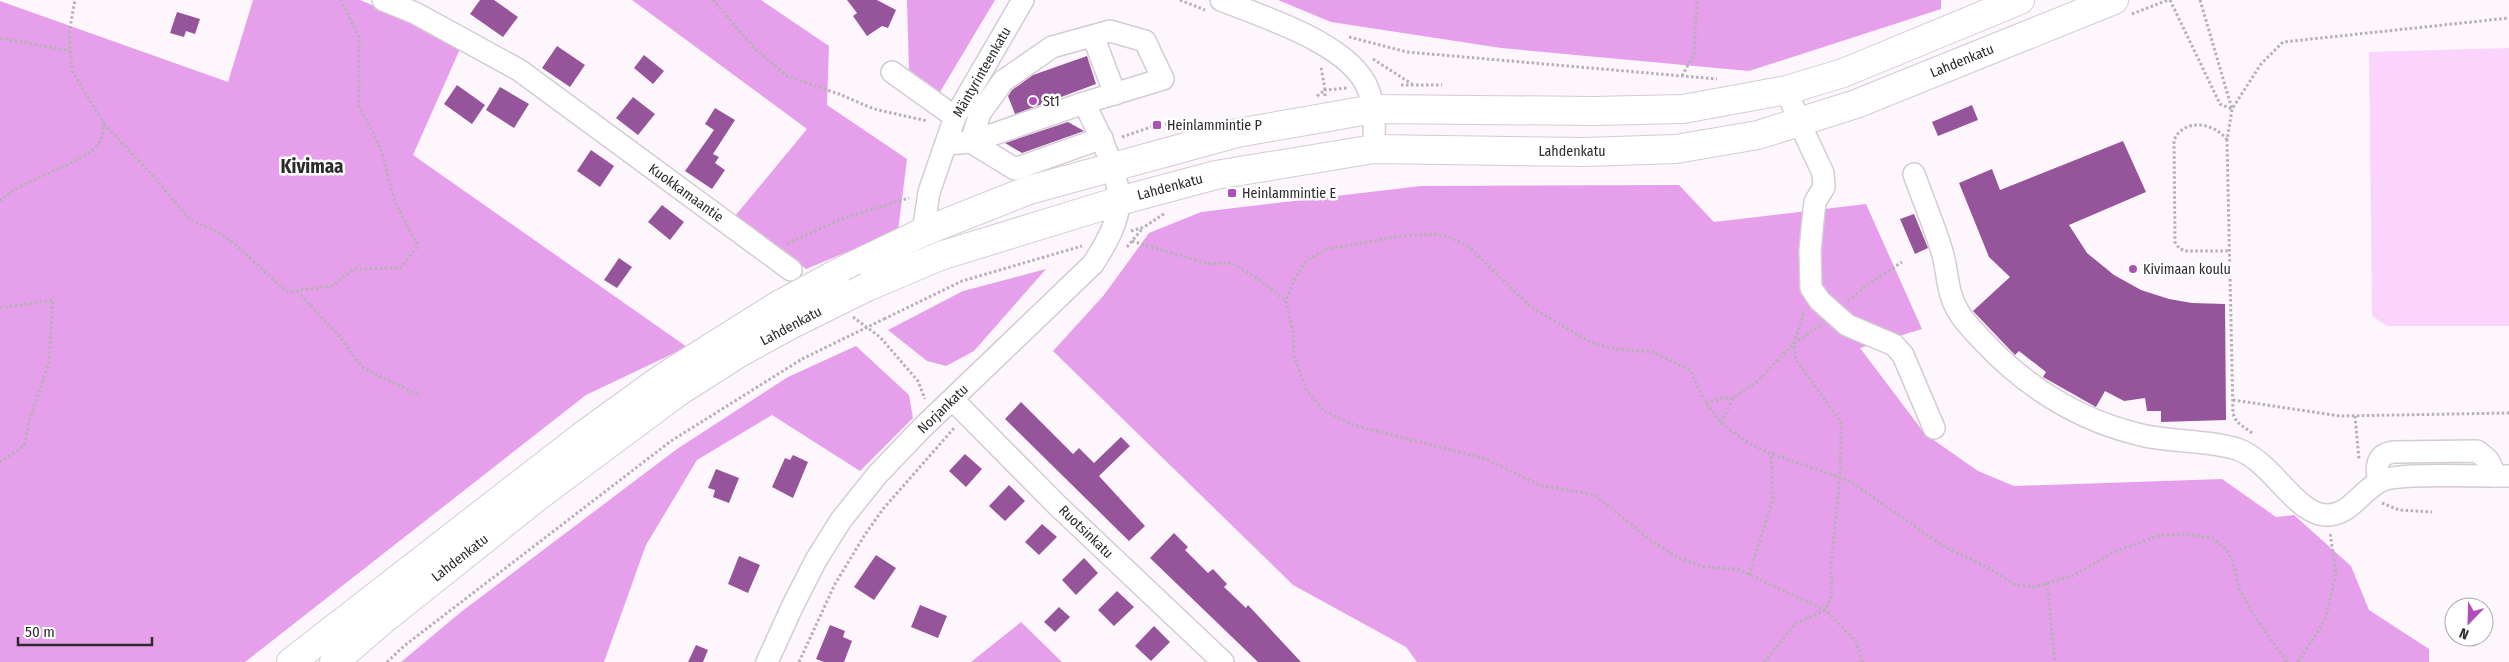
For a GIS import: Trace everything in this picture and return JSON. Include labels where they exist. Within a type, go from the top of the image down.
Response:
[{"type":"main road","name":"Lahdenkatu","points":[[334,662],[384,619],[537,497],[678,392],[740,353],[836,274],[923,232],[1029,190],[1106,150],[1237,133],[1325,119],[1371,98],[1594,111],[1683,109],[1787,90],[1843,73],[2020,0]]},
{"type":"main road","name":"Lahdenkatu","points":[[292,662],[589,431],[661,379],[784,316],[867,287],[940,256],[1119,201],[1216,175],[1374,149],[1584,152],[1676,149],[1758,135],[1856,104],[2114,0]]},
{"type":"street","name":"Kuokkamaantie","points":[[382,0],[415,13],[519,70],[791,270]]},
{"type":"street","name":"Mäntyrinteenkatu","points":[[923,232],[929,192],[951,129],[1023,0]]},
{"type":"street","points":[[1221,0],[1300,32],[1336,53],[1355,69],[1371,98],[1374,149]]},
{"type":"street","points":[[1110,31],[1145,42],[1163,79],[1084,103],[971,142],[980,112],[1003,80],[1052,47],[1110,31]]},
{"type":"street","points":[[1092,36],[1115,94]]},
{"type":"street","points":[[892,72],[951,129],[1015,169],[1106,150]]},
{"type":"street","points":[[1787,90],[1799,122],[1823,173],[1824,187],[1815,202],[1812,220],[1810,251],[1811,288],[1820,302],[1834,316],[1847,325],[1894,346],[1903,354],[1934,428]]},
{"type":"street","name":"Norjankatu","points":[[767,662],[792,605],[841,520],[877,475],[953,414],[1093,264],[1109,238],[1119,201],[1106,150],[1084,103]]},
{"type":"street","points":[[1914,174],[1943,255],[1950,293],[1954,302],[1973,330],[2001,360],[2034,387],[2066,408],[2138,435],[2220,445],[2239,450],[2255,458],[2268,468],[2308,509],[2326,515],[2346,510],[2379,481],[2390,477],[2502,476]]},
{"type":"street","name":"Ruotsinkatu","points":[[953,414],[1057,505],[1223,662]]},
{"type":"path","points":[[75,0],[69,33],[72,71],[104,124],[156,179],[190,220],[218,232],[236,245],[287,292],[332,286],[354,269],[400,268],[418,246],[395,202],[381,149],[358,106],[358,37],[341,0]]},
{"type":"path","points":[[713,0],[755,50],[787,76],[839,94],[874,109],[951,129]]},
{"type":"path","points":[[1682,76],[1694,54],[1698,0]]},
{"type":"path","points":[[2170,0],[2220,104],[2232,109]]},
{"type":"path","points":[[2200,0],[2232,109]]},
{"type":"path","points":[[2268,468],[2261,443],[2237,422],[2233,414],[2227,141],[2232,109],[2261,64],[2283,42],[2509,18]]},
{"type":"path","points":[[1344,36],[1407,52],[1721,79]]},
{"type":"path","points":[[0,38],[70,51]]},
{"type":"path","points":[[1325,119],[1325,90],[1371,98],[1413,84],[1447,86]]},
{"type":"path","points":[[0,201],[10,191],[78,158],[98,144],[103,134],[104,124]]},
{"type":"path","points":[[1106,150],[1158,125]]},
{"type":"path","points":[[2227,141],[2222,132],[2212,127],[2188,126],[2178,132],[2174,140],[2175,242],[2179,248],[2185,250],[2230,251]]},
{"type":"path","points":[[767,253],[842,219],[929,192]]},
{"type":"path","points":[[1126,248],[1144,227]]},
{"type":"path","points":[[1864,662],[1856,642],[1825,610],[1737,569],[1705,567],[1678,558],[1650,540],[1595,495],[1539,485],[1486,459],[1354,425],[1324,411],[1307,392],[1294,356],[1293,332],[1286,301],[1294,280],[1307,260],[1327,249],[1402,236],[1435,234],[1449,237],[1469,246],[1531,307],[1590,342],[1614,349],[1653,352],[1690,370],[1706,403],[1721,423],[1748,443],[1850,481],[1943,546],[1986,566],[2014,584],[2033,587],[2072,576],[2114,552],[2158,536],[2186,534],[2212,538],[2224,547],[2232,561],[2239,588],[2248,606],[2287,662]]},
{"type":"path","points":[[1132,241],[1208,264],[1232,263],[1260,280],[1286,301]]},
{"type":"path","points":[[1721,423],[1733,398],[1759,380],[1794,342],[1834,316],[1867,286],[1902,262]]},
{"type":"path","points":[[1764,662],[1796,623],[1825,610],[1832,595],[1831,565],[1840,477],[1841,422],[1796,360],[1794,342],[1811,288]]},
{"type":"path","points":[[296,290],[339,336],[363,368],[421,396]]},
{"type":"path","points":[[0,308],[52,300],[49,362],[28,425],[24,446],[0,462]]},
{"type":"path","points":[[799,662],[835,584],[864,536],[953,414],[923,398],[918,381],[880,338],[850,315]]},
{"type":"path","points":[[387,662],[404,646],[671,441],[802,359],[884,319]]},
{"type":"path","points":[[1706,403],[1722,398],[1733,398]]},
{"type":"path","points":[[2233,400],[2340,416],[2509,413]]},
{"type":"path","points":[[1749,575],[1773,499],[1771,453]]},
{"type":"path","points":[[2298,662],[2325,620],[2336,574],[2335,554],[2326,515]]},
{"type":"path","points":[[2047,583],[2055,662]]},
{"type":"shaded area","points":[[253,0],[360,0],[391,13],[460,49],[413,155],[687,347],[586,395],[245,662],[0,662],[0,1],[228,82]]},
{"type":"shaded area","points":[[632,0],[761,0],[829,46],[827,105],[907,159],[898,231],[806,269],[735,216],[807,129]]},
{"type":"shaded area","points":[[907,0],[995,0],[940,92],[909,71]]},
{"type":"shaded area","points":[[1278,0],[1941,0],[1941,9],[1749,71],[1501,48],[1331,22]]},
{"type":"shaded area","points":[[2509,48],[2509,326],[2387,326],[2372,316],[2369,52]]},
{"type":"shaded area","points":[[1679,185],[1714,222],[1866,204],[1922,329],[1860,348],[1925,434],[1978,471],[2014,486],[2222,479],[2276,517],[2294,515],[2351,566],[2369,610],[2429,649],[2429,662],[1417,662],[1406,647],[1293,585],[1053,351],[1104,295],[1149,233],[1201,212],[1421,186]]},
{"type":"shaded area","points":[[1046,269],[974,351],[946,366],[927,361],[888,330],[963,291]]},
{"type":"shaded area","points":[[856,346],[909,395],[913,418],[860,471],[772,415],[697,460],[646,545],[604,662],[401,662],[461,612],[677,449],[788,377]]},
{"type":"shaded area","points":[[1021,622],[1062,662],[971,662]]},
{"type":"building","points":[[480,0],[494,0],[518,17],[503,37],[470,14]]},
{"type":"building","points":[[847,0],[877,0],[896,10],[888,28],[882,26],[867,36],[853,16],[857,13]]},
{"type":"building","points":[[177,12],[200,19],[195,34],[186,31],[184,37],[170,33]]},
{"type":"building","points":[[557,46],[585,65],[570,87],[542,68]]},
{"type":"building","points":[[644,55],[664,71],[653,84],[634,68]]},
{"type":"building","points":[[1087,56],[1096,84],[1015,114],[1008,96],[1012,90],[1033,75]]},
{"type":"building","points":[[457,85],[485,105],[472,124],[444,104]]},
{"type":"building","points":[[500,87],[529,104],[514,128],[486,110]]},
{"type":"building","points":[[633,97],[655,114],[638,135],[616,118]]},
{"type":"building","points":[[1972,105],[1978,120],[1938,136],[1932,122]]},
{"type":"building","points":[[715,108],[735,120],[713,154],[719,157],[715,163],[725,170],[712,189],[685,171],[714,130],[705,124]]},
{"type":"building","points":[[1068,122],[1084,131],[1022,153],[1005,143]]},
{"type":"building","points":[[2123,141],[2146,192],[2069,225],[2087,253],[2114,275],[2141,290],[2169,299],[2192,303],[2225,304],[2226,420],[2161,422],[2161,411],[2147,411],[2145,398],[2124,401],[2105,391],[2096,407],[2043,377],[2046,372],[2019,351],[2015,355],[1973,311],[2010,277],[1989,257],[1959,183],[1992,169],[2000,190]]},
{"type":"building","points":[[591,150],[614,166],[600,187],[577,171]]},
{"type":"building","points":[[662,205],[684,222],[670,240],[648,222]]},
{"type":"building","points":[[1914,214],[1928,248],[1915,254],[1900,219]]},
{"type":"building","points":[[619,258],[632,267],[617,288],[604,280]]},
{"type":"building","points":[[1021,402],[1073,454],[1079,448],[1094,463],[1121,437],[1130,446],[1099,476],[1145,526],[1129,541],[1005,419]]},
{"type":"building","points":[[965,454],[982,469],[966,487],[949,471]]},
{"type":"building","points":[[793,455],[808,462],[793,498],[772,487],[785,458],[790,460]]},
{"type":"building","points":[[716,469],[739,478],[729,503],[713,497],[715,490],[708,488]]},
{"type":"building","points":[[1009,485],[1025,501],[1005,521],[989,506]]},
{"type":"building","points":[[1042,524],[1057,537],[1039,555],[1025,542]]},
{"type":"building","points":[[1174,533],[1188,547],[1185,550],[1208,573],[1213,569],[1227,584],[1224,587],[1246,608],[1248,605],[1301,662],[1258,662],[1150,558]]},
{"type":"building","points":[[876,555],[896,568],[874,600],[854,587]]},
{"type":"building","points":[[739,556],[760,565],[748,593],[728,584]]},
{"type":"building","points":[[1084,558],[1098,573],[1076,595],[1062,580]]},
{"type":"building","points":[[1117,591],[1134,607],[1114,626],[1098,610]]},
{"type":"building","points":[[920,605],[947,616],[938,638],[911,627]]},
{"type":"building","points":[[1059,607],[1070,617],[1055,632],[1044,622]]},
{"type":"building","points":[[830,625],[845,631],[843,637],[852,641],[844,662],[824,662],[816,659]]},
{"type":"building","points":[[1154,626],[1170,642],[1151,661],[1135,646]]},
{"type":"building","points":[[696,645],[708,650],[703,662],[688,662]]},
{"type":"place","name":"St1","points":[[1033,101]]},
{"type":"place","name":"Heinlammintie P","points":[[1157,125]]},
{"type":"place","name":"Heinlammintie E","points":[[1232,193]]},
{"type":"place","name":"Kivimaan koulu","points":[[2133,269]]},
{"type":"district","name":"Kivimaa","points":[[312,166]]}]
